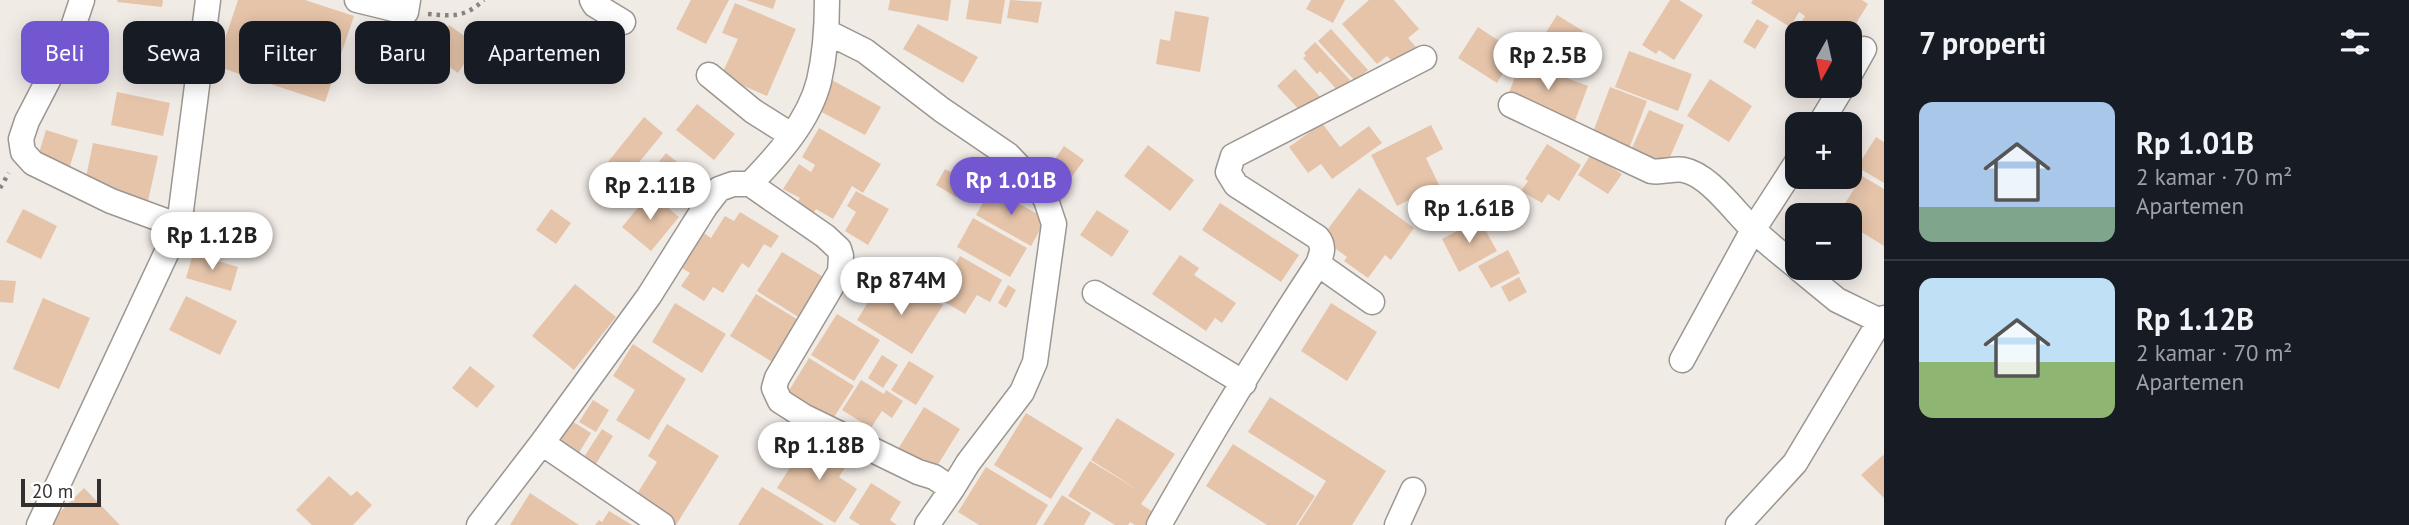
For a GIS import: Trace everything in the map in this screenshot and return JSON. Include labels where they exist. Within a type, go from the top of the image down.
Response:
[{"type":"street","points":[[82,0],[68,42],[27,121],[21,139],[23,152],[33,163],[111,201],[179,226]]},
{"type":"street","points":[[39,525],[179,226],[208,0]]},
{"type":"street","points":[[357,0],[407,6]]},
{"type":"street","points":[[592,0],[595,5],[621,21]]},
{"type":"street","points":[[750,184],[778,155],[808,107],[819,82],[827,32],[827,0]]},
{"type":"street","points":[[827,32],[865,51],[942,110],[1008,155],[1042,193],[1054,224],[1035,362],[1022,391],[968,463],[927,525]]},
{"type":"street","points":[[1159,525],[1270,337],[1318,264],[1323,251],[1322,243],[1317,237],[1236,186],[1228,172],[1233,156],[1424,58]]},
{"type":"street","points":[[709,75],[753,111],[791,135]]},
{"type":"street","points":[[1511,105],[1651,171],[1662,173],[1685,170],[1698,177],[1724,197],[1753,230],[1785,256]]},
{"type":"street","points":[[1682,360],[1753,230],[1785,181]]},
{"type":"street","points":[[479,525],[649,296],[705,207],[719,189],[733,184],[750,184],[825,236],[839,249],[841,256],[840,272],[778,378],[774,388],[777,397],[805,417],[918,472],[934,477],[952,489]]},
{"type":"street","points":[[1318,264],[1372,302]]},
{"type":"street","points":[[1738,525],[1795,463],[1882,320],[1837,300],[1813,280]]},
{"type":"street","points":[[1095,293],[1244,383]]},
{"type":"street","points":[[542,443],[662,525]]},
{"type":"street","points":[[1397,525],[1413,490]]},
{"type":"path","points":[[407,6],[456,16],[470,12],[484,0]]},
{"type":"building","points":[[163,0],[162,7],[117,2]]},
{"type":"building","points":[[238,0],[305,0],[354,16],[341,55],[341,21],[239,21],[239,74],[225,69],[225,39]]},
{"type":"building","points":[[691,0],[729,0],[706,44],[676,29]]},
{"type":"building","points":[[746,0],[776,0],[773,9]]},
{"type":"building","points":[[890,0],[951,0],[948,21],[888,10]]},
{"type":"building","points":[[969,0],[1005,0],[1001,24],[966,19]]},
{"type":"building","points":[[1010,0],[1042,2],[1038,23],[1007,18]]},
{"type":"building","points":[[1311,0],[1345,0],[1333,23],[1306,9]]},
{"type":"building","points":[[1369,0],[1394,0],[1419,29],[1408,38],[1416,47],[1396,65],[1387,56],[1377,64],[1342,24]]},
{"type":"building","points":[[1670,0],[1679,0],[1703,15],[1674,60],[1659,50],[1656,54],[1642,45]]},
{"type":"building","points":[[1753,0],[1862,0],[1868,4],[1857,21],[1802,21],[1805,16],[1799,12],[1794,21],[1785,21],[1785,24],[1751,3]]},
{"type":"building","points":[[735,3],[796,29],[767,96],[721,76],[738,39],[722,33]]},
{"type":"building","points":[[1175,11],[1209,17],[1200,72],[1156,64],[1160,39],[1170,41]]},
{"type":"building","points":[[1557,15],[1583,31],[1564,62],[1538,45]]},
{"type":"building","points":[[1757,19],[1769,26],[1755,49],[1743,42]]},
{"type":"building","points":[[918,24],[978,57],[963,83],[903,49]]},
{"type":"building","points":[[450,26],[464,36],[464,64],[458,73],[450,67]]},
{"type":"building","points":[[1478,27],[1516,52],[1497,83],[1458,58]]},
{"type":"building","points":[[1331,29],[1368,70],[1355,81],[1318,41]]},
{"type":"building","points":[[1315,42],[1350,80],[1338,91],[1320,71],[1317,74],[1303,58],[1306,56],[1304,53]]},
{"type":"building","points":[[1629,51],[1692,74],[1678,111],[1615,87]]},
{"type":"building","points":[[1521,61],[1588,86],[1574,123],[1507,98]]},
{"type":"building","points":[[1295,69],[1323,100],[1305,116],[1277,86]]},
{"type":"building","points":[[1710,79],[1752,106],[1729,142],[1687,116]]},
{"type":"building","points":[[832,80],[881,107],[865,135],[816,109]]},
{"type":"building","points":[[270,84],[331,84],[325,102]]},
{"type":"building","points":[[1610,87],[1647,101],[1627,154],[1590,140]]},
{"type":"building","points":[[117,92],[170,103],[163,136],[111,125]]},
{"type":"building","points":[[697,104],[735,134],[714,160],[676,130]]},
{"type":"building","points":[[1649,110],[1684,125],[1666,166],[1631,150]]},
{"type":"building","points":[[644,117],[663,133],[627,177],[608,162]]},
{"type":"building","points":[[1322,123],[1340,147],[1369,126],[1382,143],[1332,179],[1321,164],[1308,173],[1289,147]]},
{"type":"building","points":[[1431,125],[1443,149],[1426,158],[1439,185],[1397,206],[1371,155]]},
{"type":"building","points":[[819,128],[881,164],[863,193],[852,186],[833,219],[816,209],[812,215],[795,205],[800,198],[783,189],[799,164],[811,172],[815,165],[802,157]]},
{"type":"building","points":[[46,130],[78,140],[70,166],[38,156]]},
{"type":"building","points":[[1876,137],[1884,142],[1884,183],[1862,170],[1862,159]]},
{"type":"building","points":[[93,143],[158,156],[148,201],[84,187]]},
{"type":"building","points":[[1547,144],[1581,165],[1559,201],[1548,194],[1542,203],[1521,191],[1528,181],[1525,179]]},
{"type":"building","points":[[1148,145],[1194,180],[1170,211],[1124,176]]},
{"type":"building","points":[[1064,146],[1084,160],[1060,193],[1041,179]]},
{"type":"building","points":[[666,153],[702,182],[687,200],[677,192],[667,205],[641,184]]},
{"type":"building","points":[[1591,154],[1622,174],[1608,194],[1578,175]]},
{"type":"building","points":[[945,169],[966,180],[956,197],[936,185]]},
{"type":"building","points":[[1862,176],[1884,189],[1884,246],[1862,232],[1862,203],[1845,203],[1854,189],[1862,189]]},
{"type":"building","points":[[991,188],[1046,219],[1031,246],[976,215]]},
{"type":"building","points":[[1359,188],[1414,228],[1391,260],[1385,255],[1368,278],[1344,261],[1347,257],[1321,238]]},
{"type":"building","points":[[856,191],[889,209],[868,245],[845,231],[856,212],[847,206]]},
{"type":"building","points":[[650,193],[679,217],[651,251],[622,227]]},
{"type":"building","points":[[1220,203],[1299,255],[1281,282],[1202,230]]},
{"type":"building","points":[[23,209],[57,226],[41,259],[6,242]]},
{"type":"building","points":[[551,209],[571,223],[556,244],[536,230]]},
{"type":"building","points":[[1097,210],[1129,231],[1112,257],[1080,235]]},
{"type":"building","points":[[740,212],[779,236],[771,248],[764,244],[749,268],[742,263],[723,293],[713,287],[704,301],[681,286],[690,273],[682,268],[704,233],[711,238],[725,216],[734,221]]},
{"type":"building","points":[[973,218],[1027,248],[1010,277],[957,247]]},
{"type":"building","points":[[1479,219],[1497,251],[1459,272],[1442,239]]},
{"type":"building","points":[[1508,250],[1520,273],[1491,288],[1478,266]]},
{"type":"building","points":[[782,252],[825,278],[800,318],[757,291]]},
{"type":"building","points":[[193,254],[238,267],[231,291],[186,278]]},
{"type":"building","points":[[1180,255],[1199,268],[1194,275],[1236,303],[1222,323],[1215,318],[1206,331],[1152,294]]},
{"type":"building","points":[[960,256],[1002,280],[990,302],[977,295],[965,314],[938,298]]},
{"type":"building","points":[[1519,277],[1527,292],[1509,302],[1501,287]]},
{"type":"building","points":[[0,280],[16,281],[13,303],[0,302]]},
{"type":"building","points":[[907,283],[943,305],[912,354],[857,320],[875,291],[895,303]]},
{"type":"building","points":[[575,284],[616,317],[574,370],[532,336]]},
{"type":"building","points":[[1008,285],[1016,290],[1006,308],[998,303]]},
{"type":"building","points":[[756,294],[800,321],[774,363],[730,336]]},
{"type":"building","points":[[186,296],[237,321],[220,355],[169,330]]},
{"type":"building","points":[[43,298],[90,318],[59,389],[13,369]]},
{"type":"building","points":[[675,303],[726,334],[702,373],[652,342]]},
{"type":"building","points":[[1331,303],[1377,332],[1347,381],[1301,351]]},
{"type":"building","points":[[837,314],[880,340],[854,381],[811,355]]},
{"type":"building","points":[[633,344],[686,379],[649,440],[616,420],[635,390],[613,376]]},
{"type":"building","points":[[882,355],[898,365],[883,388],[868,378]]},
{"type":"building","points":[[809,358],[854,386],[829,425],[785,397]]},
{"type":"building","points":[[909,361],[934,376],[916,405],[891,390]]},
{"type":"building","points":[[470,366],[495,386],[477,408],[452,388]]},
{"type":"building","points":[[861,380],[884,394],[886,390],[903,401],[892,418],[882,411],[871,428],[842,410]]},
{"type":"building","points":[[1270,397],[1386,471],[1352,525],[1298,525],[1326,481],[1248,432]]},
{"type":"building","points":[[593,400],[609,410],[596,432],[579,422]]},
{"type":"building","points":[[924,407],[960,429],[934,471],[898,449]]},
{"type":"building","points":[[1026,413],[1083,448],[1051,499],[994,465]]},
{"type":"building","points":[[567,418],[591,433],[577,456],[553,441]]},
{"type":"building","points":[[1117,418],[1175,454],[1141,504],[1153,512],[1145,525],[1130,522],[1128,525],[1115,525],[1068,496],[1090,461],[1143,493],[1091,460]]},
{"type":"building","points":[[667,424],[719,456],[676,525],[670,525],[632,502],[657,462],[648,456]]},
{"type":"building","points":[[602,429],[613,436],[594,467],[582,460]]},
{"type":"building","points":[[811,441],[848,463],[839,477],[857,489],[835,523],[777,488],[799,453],[802,455]]},
{"type":"building","points":[[1233,444],[1315,496],[1296,525],[1267,525],[1206,486]]},
{"type":"building","points":[[1884,456],[1884,498],[1861,475]]},
{"type":"building","points":[[986,467],[1048,505],[1036,525],[979,525],[958,512]]},
{"type":"building","points":[[329,476],[351,496],[357,491],[372,505],[353,525],[312,525],[296,510]]},
{"type":"building","points":[[871,483],[901,502],[890,520],[897,525],[860,525],[849,518]]},
{"type":"building","points":[[762,487],[802,511],[824,525],[738,525]]},
{"type":"building","points":[[84,488],[120,525],[47,525]]},
{"type":"building","points":[[530,493],[579,525],[510,525]]},
{"type":"building","points":[[1062,495],[1091,513],[1084,525],[1043,525]]},
{"type":"building","points":[[609,511],[632,525],[595,525],[599,520],[602,522]]}]
